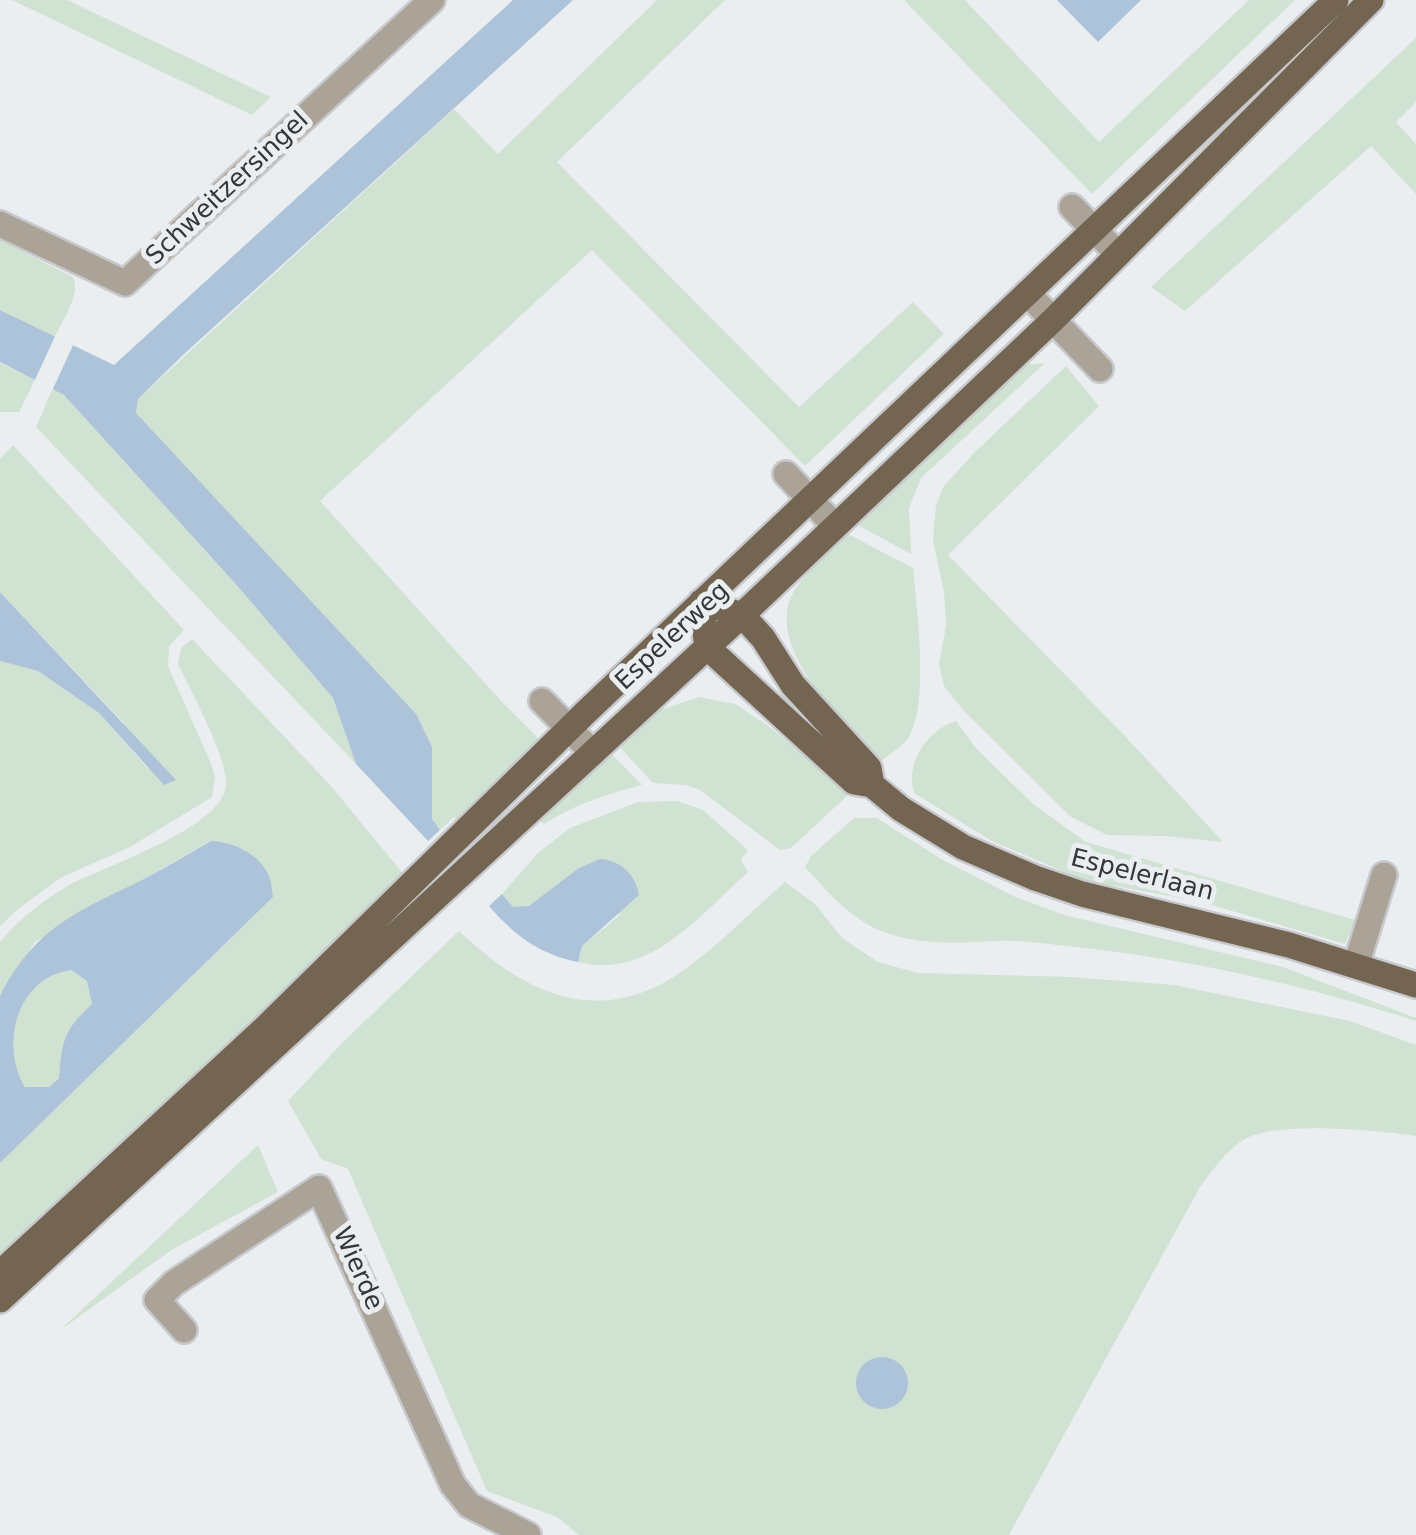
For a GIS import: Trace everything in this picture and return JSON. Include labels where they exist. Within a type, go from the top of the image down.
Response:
[{"type":"main road","name":"Espelerweg","points":[[0,1273],[198,1091],[700,602],[1336,0]]},
{"type":"main road","name":"Espelerweg","points":[[0,1300],[708,647],[1053,320],[1370,0]]},
{"type":"main road","points":[[708,647],[700,602],[742,615]]},
{"type":"main road","name":"Espelerlaan","points":[[742,615],[763,638],[793,686],[868,768],[872,785]]},
{"type":"main road","name":"Espelerlaan","points":[[708,647],[854,782],[872,785],[947,838],[1035,878],[1096,898],[1218,925],[1416,985]]},
{"type":"street","name":"Schweitzersingel","points":[[0,224],[126,283],[432,0]]},
{"type":"street","points":[[1072,208],[1118,254]]},
{"type":"street","points":[[1028,293],[1100,369]]},
{"type":"street","points":[[786,474],[834,525]]},
{"type":"street","points":[[542,701],[593,752]]},
{"type":"street","points":[[1356,964],[1384,875]]},
{"type":"street","name":"Wierde","points":[[184,1330],[152,1304],[174,1284],[320,1188],[453,1485],[470,1505],[528,1535]]},
{"type":"green space","points":[[12,0],[67,0],[271,97],[252,115]]},
{"type":"green space","points":[[657,0],[725,0],[557,162],[799,407],[913,302],[944,334],[805,466],[592,250],[320,501],[541,741],[459,822],[454,817],[440,830],[432,820],[430,788],[136,413],[138,399],[454,109],[498,154]]},
{"type":"green space","points":[[904,0],[965,0],[1099,142],[1249,0],[1295,0],[1092,194]]},
{"type":"green space","points":[[1416,38],[1416,102],[1396,122],[1416,144],[1416,194],[1371,146],[1185,311],[1151,287]]},
{"type":"green space","points":[[0,240],[73,277],[73,299],[55,337],[0,310]]},
{"type":"green space","points":[[0,363],[35,380],[19,412],[0,412]]},
{"type":"green space","points":[[1045,363],[921,478],[909,508],[911,554],[854,523],[1018,365]]},
{"type":"green space","points":[[1066,366],[1099,406],[948,555],[1223,842],[1107,835],[1071,817],[964,711],[944,686],[939,664],[946,626],[944,592],[933,540],[936,505],[944,486],[975,452]]},
{"type":"green space","points":[[53,388],[64,395],[234,582],[333,698],[356,764],[36,427]]},
{"type":"green space","points":[[13,445],[184,630],[169,646],[168,666],[215,777],[212,797],[130,847],[62,877],[0,926],[0,661],[38,671],[99,713],[149,770],[123,722],[0,592],[0,459]]},
{"type":"green space","points":[[846,533],[913,568],[920,653],[916,719],[907,739],[880,762],[814,687],[790,641],[787,618],[793,593],[814,564],[811,559]]},
{"type":"green space","points":[[192,639],[331,786],[405,876],[142,1127],[0,1252],[0,1163],[273,897],[210,841],[35,942],[0,996],[0,942],[22,919],[64,888],[184,831],[220,801],[226,784],[221,758],[178,664],[181,648]]},
{"type":"green space","points":[[699,697],[735,704],[770,727],[849,794],[791,848],[780,850],[700,790],[653,783],[618,745],[645,718],[649,720],[660,710]]},
{"type":"green space","points":[[956,721],[976,748],[1032,803],[1086,842],[1355,920],[1345,944],[1198,901],[1086,881],[992,841],[914,793],[913,770],[921,749],[936,732]]},
{"type":"green space","points":[[611,753],[642,785],[592,800],[544,824],[540,821]]},
{"type":"green space","points":[[677,801],[703,810],[748,850],[741,860],[748,872],[692,924],[651,953],[628,962],[604,965],[578,962],[582,946],[621,914],[513,907],[502,894],[539,852],[570,828],[638,802]]},
{"type":"green space","points":[[854,818],[877,818],[941,859],[1013,896],[1064,915],[1283,967],[1416,1021],[1287,985],[1156,958],[1024,942],[924,941],[879,930],[848,911],[805,867],[811,856]]},
{"type":"green space","points":[[785,882],[815,904],[842,938],[878,962],[918,973],[1072,977],[1174,985],[1350,1021],[1416,1045],[1416,1136],[1327,1128],[1278,1130],[1243,1140],[1219,1162],[1200,1187],[1009,1535],[579,1535],[557,1517],[487,1491],[348,1169],[321,1159],[288,1101],[342,1043],[459,931],[513,974],[541,989],[599,1001],[629,997],[660,985],[692,964]]},
{"type":"green space","points":[[71,970],[87,981],[92,1004],[66,1036],[59,1077],[49,1087],[25,1087],[13,1067],[16,1019],[31,992],[42,982]]},
{"type":"green space","points":[[258,1145],[278,1192],[173,1249],[59,1331]]},
{"type":"water","points":[[513,0],[573,0],[183,355],[138,399],[136,413],[416,714],[432,747],[432,819],[440,830],[428,841],[356,764],[333,698],[234,582],[64,395],[0,362],[0,310],[114,365]]},
{"type":"water","points":[[1057,0],[1141,0],[1098,42]]},
{"type":"water","points":[[0,592],[176,780],[164,785],[99,713],[38,671],[0,661]]},
{"type":"water","points":[[211,841],[250,854],[268,875],[273,897],[0,1163],[0,996],[14,972],[43,937],[60,924]],"holes":[[[71,970],[87,981],[92,1004],[66,1036],[59,1078],[49,1087],[25,1087],[14,1052],[14,1034],[26,999],[52,976]]]},
{"type":"water","points":[[600,859],[626,870],[639,895],[582,946],[578,962],[529,942],[489,906],[502,894],[513,907],[529,906],[579,868]]},
{"type":"water","points":[[882,1357],[900,1365],[908,1383],[900,1401],[882,1409],[864,1401],[856,1383],[864,1365]]},
{"type":"pier","points":[[57,332],[75,341],[51,393],[33,384]]}]
